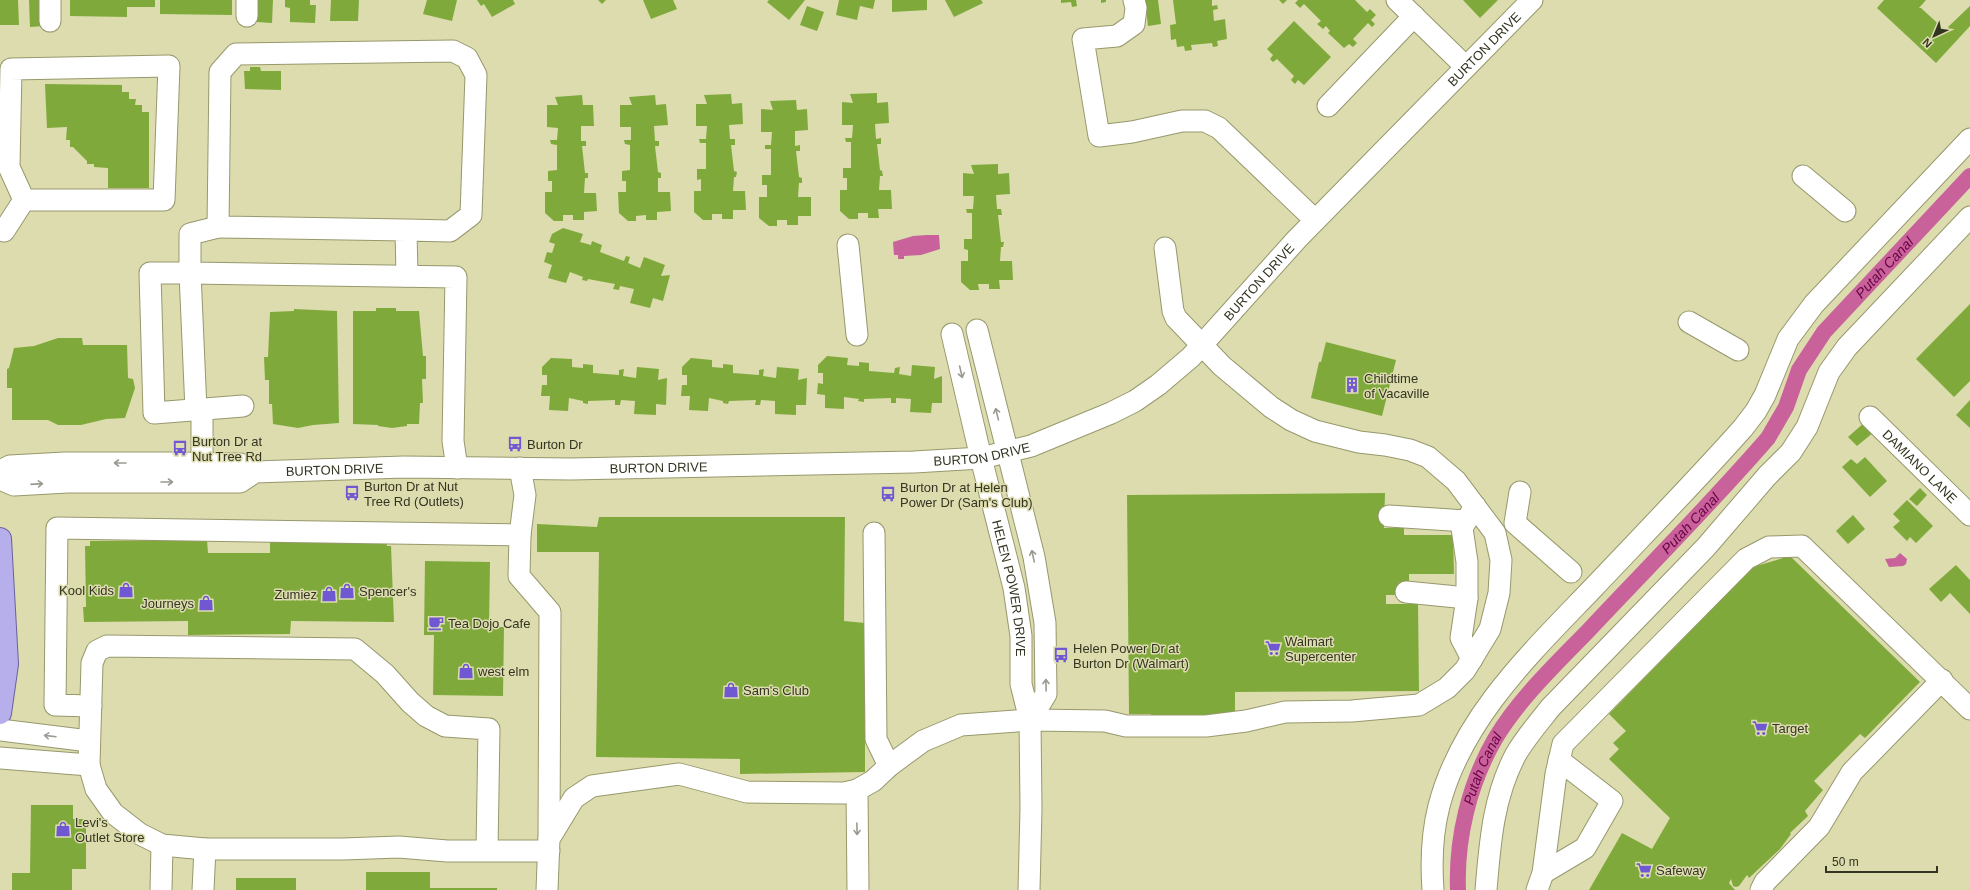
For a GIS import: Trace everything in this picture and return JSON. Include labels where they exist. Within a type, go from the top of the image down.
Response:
[{"type":"main road","points":[[0,539],[7,664],[0,713]]},
{"type":"street","points":[[50,0],[50,21]]},
{"type":"street","points":[[1134,0],[1136,8],[1134,24],[1117,36],[1083,39],[1098,136],[1132,132],[1182,121],[1205,121],[1219,128],[1315,220]]},
{"type":"street","points":[[1397,0],[1466,68]]},
{"type":"street","name":"BURTON DRIVE","points":[[0,472],[10,466],[65,463],[240,464],[255,472],[404,467],[579,469],[914,462],[980,458],[1031,446],[1111,413],[1135,401],[1158,385],[1202,346],[1315,220],[1532,0]]},
{"type":"street","points":[[1328,106],[1414,16]]},
{"type":"street","points":[[196,463],[202,416],[196,410],[190,273],[190,234],[218,227],[450,231],[471,215],[476,75],[467,58],[453,51],[236,54],[220,72],[218,227]]},
{"type":"street","points":[[169,66],[164,200],[24,200],[9,167],[11,69],[169,66]]},
{"type":"street","points":[[1433,890],[1432,845],[1439,806],[1445,785],[1466,740],[1480,716],[1523,661],[1743,428],[1756,411],[1788,339],[1802,318],[1970,139]]},
{"type":"street","points":[[1803,176],[1845,211]]},
{"type":"street","points":[[4,231],[24,200]]},
{"type":"street","points":[[1486,890],[1492,821],[1505,778],[1517,753],[1531,732],[1551,708],[1706,547],[1791,452],[1807,427],[1829,372],[1847,347],[1970,217]]},
{"type":"street","points":[[406,230],[407,276]]},
{"type":"street","points":[[848,245],[857,335]]},
{"type":"street","points":[[549,845],[574,798],[592,786],[680,774],[747,792],[844,793],[857,790],[873,781],[889,766],[923,741],[961,725],[1030,720],[1106,721],[1126,726],[1206,726],[1246,721],[1285,712],[1352,711],[1419,705],[1447,688],[1465,670],[1490,629],[1499,593],[1501,560],[1495,533],[1471,514],[1456,481],[1428,457],[1410,450],[1359,442],[1315,431],[1291,420],[1271,407],[1221,365],[1176,318],[1173,311],[1165,248]]},
{"type":"street","points":[[243,406],[154,413],[150,272],[456,277],[454,441],[457,468]]},
{"type":"street","points":[[1689,322],[1738,350]]},
{"type":"street","name":"HELEN POWER DRIVE","points":[[977,330],[1006,452],[1034,557],[1045,623],[1046,694],[1030,720]]},
{"type":"street","name":"HELEN POWER DRIVE","points":[[952,334],[980,458],[1014,588],[1021,636],[1021,684],[1030,720],[1031,809],[1029,890]]},
{"type":"street","name":"DAMIANO LANE","points":[[1870,417],[1970,515]]},
{"type":"street","points":[[520,468],[525,495],[520,535],[520,576],[550,612],[549,845],[547,890]]},
{"type":"street","name":"BURTON DRIVE","points":[[0,479],[14,486],[68,482],[240,482],[255,472]]},
{"type":"street","points":[[1520,492],[1515,523],[1571,572]]},
{"type":"street","points":[[1389,516],[1471,514]]},
{"type":"street","points":[[1471,514],[1462,528],[1467,562],[1467,598],[1461,638],[1472,659]]},
{"type":"street","points":[[91,706],[55,705],[57,528],[520,535]]},
{"type":"street","points":[[874,533],[876,739],[889,766]]},
{"type":"street","points":[[1540,882],[1556,774],[1563,744],[1746,559],[1769,547],[1802,546],[1942,680],[1970,709]]},
{"type":"street","points":[[1406,592],[1467,598]]},
{"type":"street","points":[[487,852],[489,729],[445,726],[426,716],[410,702],[385,674],[355,649],[107,646],[97,651],[92,663],[89,741],[89,765],[96,789],[113,813],[140,834],[162,845],[205,849],[344,849],[399,847],[447,851],[487,852],[549,845]]},
{"type":"street","points":[[1761,890],[1766,882],[1819,827],[1852,772],[1942,680]]},
{"type":"street","points":[[0,730],[89,741]]},
{"type":"street","points":[[0,758],[89,765]]},
{"type":"street","points":[[1540,882],[1584,848],[1612,801],[1559,760]]},
{"type":"street","points":[[857,790],[858,890]]},
{"type":"street","points":[[161,890],[162,845]]},
{"type":"street","points":[[203,890],[205,849]]},
{"type":"shaded area","points":[[939,235],[940,249],[921,255],[904,256],[904,259],[898,259],[898,255],[894,255],[893,242],[913,236]]},
{"type":"shaded area","points":[[1900,553],[1907,559],[1906,564],[1903,566],[1889,567],[1885,559],[1895,558]]},
{"type":"building","points":[[0,0],[18,0],[19,25],[0,25]]},
{"type":"building","points":[[29,0],[43,0],[44,26],[30,27]]},
{"type":"building","points":[[70,0],[155,0],[155,7],[127,7],[127,17],[70,16]]},
{"type":"building","points":[[160,0],[232,0],[232,15],[160,14]]},
{"type":"building","points":[[258,0],[273,0],[272,23],[257,22]]},
{"type":"building","points":[[285,0],[310,0],[310,5],[316,5],[315,23],[290,22],[290,8],[285,7]]},
{"type":"building","points":[[331,0],[359,0],[358,21],[330,21]]},
{"type":"building","points":[[427,0],[457,0],[452,21],[423,14]]},
{"type":"building","points":[[477,0],[513,0],[515,4],[492,17],[484,4],[481,6]]},
{"type":"building","points":[[598,0],[606,0],[602,4]]},
{"type":"building","points":[[643,0],[673,0],[677,9],[651,19]]},
{"type":"building","points":[[769,0],[805,0],[789,20],[767,2]]},
{"type":"building","points":[[839,0],[875,0],[873,9],[860,6],[857,20],[836,15]]},
{"type":"building","points":[[892,0],[927,0],[927,10],[892,12]]},
{"type":"building","points":[[945,0],[981,0],[983,3],[954,17]]},
{"type":"building","points":[[1061,0],[1076,0],[1077,6],[1072,7],[1071,2],[1061,3]]},
{"type":"building","points":[[1101,0],[1106,0],[1106,2],[1101,3]]},
{"type":"building","points":[[1145,0],[1158,0],[1161,24],[1148,26]]},
{"type":"building","points":[[1173,0],[1212,0],[1212,6],[1217,5],[1218,9],[1213,10],[1214,21],[1225,19],[1227,39],[1217,41],[1218,46],[1213,47],[1212,43],[1191,45],[1192,50],[1185,51],[1184,46],[1177,47],[1176,39],[1171,40],[1170,25],[1176,24]]},
{"type":"building","points":[[1279,0],[1287,0],[1283,4]]},
{"type":"building","points":[[1298,0],[1355,0],[1367,12],[1370,9],[1376,15],[1371,20],[1375,24],[1372,27],[1368,23],[1353,39],[1357,43],[1353,47],[1349,44],[1344,48],[1328,33],[1330,31],[1326,26],[1323,29],[1317,24],[1321,21],[1304,4],[1300,8],[1295,3]]},
{"type":"building","points":[[1463,0],[1498,0],[1480,18]]},
{"type":"building","points":[[1884,0],[1926,0],[1919,8],[1921,8],[1946,31],[1949,28],[1948,27],[1970,6],[1970,26],[1936,63],[1877,8]]},
{"type":"building","points":[[807,6],[824,12],[817,31],[800,25]]},
{"type":"building","points":[[1294,21],[1331,57],[1304,85],[1298,80],[1295,84],[1291,80],[1294,76],[1277,59],[1273,62],[1270,59],[1273,55],[1267,49]]},
{"type":"building","points":[[250,67],[260,67],[261,71],[281,71],[281,90],[245,89],[244,71],[250,71]]},
{"type":"building","points":[[45,84],[122,85],[122,92],[129,92],[129,99],[136,99],[135,105],[142,105],[142,112],[149,112],[149,188],[108,188],[108,168],[94,167],[94,164],[87,164],[87,161],[73,147],[70,147],[70,140],[66,140],[67,127],[47,128]]},
{"type":"building","points":[[877,93],[877,103],[888,102],[889,123],[875,124],[876,139],[881,138],[881,144],[877,144],[880,170],[882,171],[883,176],[880,176],[879,190],[891,190],[892,209],[878,209],[879,218],[868,218],[868,213],[858,213],[858,219],[849,219],[840,211],[840,190],[847,190],[847,178],[843,178],[843,168],[851,168],[851,142],[846,142],[845,138],[852,138],[853,125],[842,125],[842,102],[853,103],[850,94]]},
{"type":"building","points":[[731,94],[732,104],[742,103],[743,124],[729,125],[730,139],[735,139],[735,145],[731,145],[734,171],[737,172],[736,177],[734,177],[733,191],[745,191],[746,210],[733,210],[733,219],[722,219],[722,214],[712,214],[712,220],[703,220],[694,212],[694,191],[701,191],[701,179],[697,180],[697,169],[706,169],[706,143],[700,143],[699,139],[706,139],[707,126],[696,126],[696,104],[707,104],[704,95]]},
{"type":"building","points":[[582,95],[583,105],[593,105],[594,126],[581,126],[581,141],[586,141],[586,146],[582,146],[585,173],[588,173],[588,178],[585,178],[584,193],[596,193],[597,211],[584,212],[584,220],[573,220],[573,215],[563,215],[563,221],[554,221],[545,213],[545,192],[552,192],[552,181],[548,181],[548,171],[557,170],[557,145],[551,144],[550,140],[557,140],[558,128],[547,127],[547,105],[558,105],[555,97]]},
{"type":"building","points":[[655,95],[656,105],[666,104],[668,125],[654,126],[655,141],[659,141],[659,146],[655,146],[658,172],[661,173],[661,178],[658,178],[658,192],[670,192],[671,211],[657,212],[657,220],[646,220],[646,215],[636,216],[636,221],[628,221],[619,213],[618,192],[626,192],[626,181],[622,181],[622,171],[630,170],[630,145],[625,144],[624,140],[631,140],[631,127],[620,127],[620,105],[632,105],[629,97]]},
{"type":"building","points":[[796,100],[797,110],[807,109],[808,130],[795,131],[795,146],[800,145],[800,151],[796,151],[799,177],[802,178],[802,183],[799,183],[798,197],[811,197],[811,216],[798,216],[798,225],[787,225],[787,220],[777,220],[777,226],[769,226],[759,218],[759,197],[767,197],[767,185],[762,185],[762,175],[771,175],[771,149],[765,149],[765,145],[771,145],[772,132],[761,132],[761,109],[773,110],[770,101]]},
{"type":"building","points":[[998,164],[998,174],[1009,173],[1010,194],[996,195],[997,209],[1001,209],[1002,215],[998,215],[1001,242],[1004,242],[1003,247],[1001,247],[1000,261],[1012,261],[1013,280],[999,280],[1000,289],[989,289],[989,284],[978,284],[979,290],[970,290],[961,282],[961,261],[968,261],[968,250],[964,249],[964,239],[972,239],[972,213],[967,213],[966,209],[973,209],[974,196],[963,196],[963,173],[974,174],[971,165]]},
{"type":"building","points":[[563,228],[583,234],[580,242],[591,245],[592,241],[602,245],[600,252],[624,261],[626,256],[630,257],[628,263],[640,268],[644,257],[665,265],[661,276],[670,275],[663,301],[653,298],[650,308],[630,303],[634,289],[620,286],[619,290],[613,289],[615,284],[588,279],[587,281],[582,280],[583,277],[570,272],[566,283],[548,278],[552,265],[544,262],[547,252],[552,253],[555,244],[549,242],[552,234]]},
{"type":"building","points":[[1970,304],[1970,381],[1954,397],[1916,359]]},
{"type":"building","points":[[376,308],[396,308],[396,311],[419,311],[423,356],[426,356],[426,379],[422,379],[423,403],[420,403],[419,424],[407,424],[407,426],[392,428],[378,425],[353,424],[353,311],[376,311]]},
{"type":"building","points":[[294,309],[337,311],[339,423],[298,428],[273,424],[272,404],[269,404],[269,380],[265,380],[264,357],[268,357],[270,312],[294,311]]},
{"type":"building","points":[[58,338],[82,338],[83,345],[127,345],[128,378],[133,379],[135,388],[125,418],[106,419],[81,425],[58,425],[48,420],[12,420],[12,388],[7,388],[7,369],[9,368],[14,348],[34,346]]},
{"type":"building","name":"Childtime of Vacaville","points":[[1326,342],[1396,360],[1382,416],[1311,398],[1319,362],[1321,362]]},
{"type":"building","points":[[827,356],[848,358],[847,365],[859,366],[859,362],[869,363],[869,371],[894,373],[895,368],[900,367],[899,374],[911,376],[912,365],[935,367],[934,379],[942,376],[942,403],[932,403],[931,413],[910,412],[911,399],[896,398],[896,403],[891,403],[891,398],[864,399],[864,402],[858,401],[859,399],[844,397],[844,409],[825,408],[825,395],[817,394],[818,383],[823,384],[823,373],[818,373],[818,365]]},
{"type":"building","points":[[551,358],[572,359],[572,367],[583,368],[583,364],[593,365],[593,373],[619,375],[619,370],[624,369],[623,376],[636,378],[637,367],[659,369],[658,380],[667,378],[666,405],[656,404],[656,415],[634,414],[635,401],[621,400],[620,405],[615,405],[615,400],[588,401],[588,404],[583,403],[583,401],[569,398],[568,411],[549,410],[550,396],[541,396],[542,385],[547,385],[547,375],[542,375],[542,367]]},
{"type":"building","points":[[691,358],[712,360],[712,367],[723,368],[723,364],[733,365],[733,373],[759,375],[759,370],[764,369],[763,376],[776,378],[777,367],[799,369],[798,380],[807,378],[806,405],[796,405],[796,415],[775,414],[775,401],[761,400],[760,405],[755,405],[756,400],[729,401],[728,404],[723,403],[723,401],[709,398],[708,411],[689,410],[690,396],[681,396],[682,385],[687,385],[687,375],[682,375],[682,367]]},
{"type":"building","points":[[1970,400],[1970,428],[1956,415]]},
{"type":"building","points":[[1865,422],[1874,432],[1857,446],[1848,437]]},
{"type":"building","points":[[1865,457],[1887,481],[1870,497],[1842,467],[1851,459],[1857,464]]},
{"type":"building","points":[[1920,488],[1927,495],[1917,506],[1909,499]]},
{"type":"building","name":"Walmart Supercenter","points":[[1385,493],[1384,528],[1404,528],[1404,535],[1453,535],[1454,574],[1409,574],[1409,586],[1397,586],[1397,595],[1386,595],[1386,604],[1418,604],[1419,691],[1235,692],[1235,715],[1213,718],[1151,718],[1151,714],[1129,714],[1127,495]]},
{"type":"building","points":[[1907,500],[1933,526],[1916,543],[1910,537],[1907,541],[1893,527],[1900,521],[1893,514]]},
{"type":"building","points":[[1853,515],[1865,529],[1848,544],[1836,531]]},
{"type":"building","name":"Sam's Club","points":[[599,517],[845,517],[844,621],[865,623],[865,772],[740,774],[740,759],[596,757],[599,552],[537,552],[537,524],[597,527]]},
{"type":"building","points":[[207,540],[208,553],[270,553],[270,540],[386,540],[387,546],[391,546],[394,622],[291,621],[290,634],[188,635],[188,621],[84,622],[83,607],[86,607],[85,546],[90,546],[90,541]]},
{"type":"building","points":[[1790,556],[1920,682],[1865,738],[1860,734],[1814,781],[1823,790],[1805,811],[1808,816],[1790,833],[1791,834],[1780,849],[1749,878],[1747,875],[1739,886],[1736,887],[1733,886],[1731,879],[1729,883],[1735,890],[1589,890],[1622,833],[1652,849],[1670,818],[1609,759],[1619,749],[1613,743],[1626,731],[1609,714],[1753,567]]},
{"type":"building","points":[[425,561],[490,562],[489,627],[504,627],[503,696],[433,695],[434,635],[424,635]]},
{"type":"building","points":[[1956,565],[1970,580],[1970,614],[1950,593],[1941,602],[1929,589]]},
{"type":"building","points":[[31,805],[73,805],[73,819],[86,819],[86,869],[72,869],[72,890],[12,890],[12,873],[30,873]]},
{"type":"building","points":[[366,872],[430,872],[430,888],[497,888],[497,890],[366,890]]},
{"type":"building","points":[[236,878],[296,878],[296,890],[236,890]]},
{"type":"waterway","name":"Putah Canal","points":[[1458,890],[1459,851],[1471,793],[1486,756],[1504,725],[1538,683],[1701,512],[1768,438],[1786,407],[1799,370],[1824,332],[1970,176]]},
{"type":"place","name":"Childtime of Vacaville","points":[[1352,385]]},
{"type":"place","name":"Burton Dr","points":[[515,444]]},
{"type":"place","name":"Burton Dr at Nut Tree Rd","points":[[180,448]]},
{"type":"place","name":"Burton Dr at Nut Tree Rd (Outlets)","points":[[352,493]]},
{"type":"place","name":"Burton Dr at Helen Power Dr (Sam's Club)","points":[[888,494]]},
{"type":"place","name":"Kool Kids","points":[[126,590]]},
{"type":"place","name":"Spencer's","points":[[347,591]]},
{"type":"place","name":"Zumiez","points":[[329,594]]},
{"type":"place","name":"Journeys","points":[[206,603]]},
{"type":"place","name":"Tea Dojo Cafe","points":[[436,623]]},
{"type":"place","name":"Walmart Supercenter","points":[[1273,648]]},
{"type":"place","name":"Helen Power Dr at Burton Dr (Walmart)","points":[[1061,655]]},
{"type":"place","name":"west elm","points":[[466,671]]},
{"type":"place","name":"Sam's Club","points":[[731,690]]},
{"type":"place","name":"Target","points":[[1760,728]]},
{"type":"place","name":"Levi's Outlet Store","points":[[63,829]]},
{"type":"place","name":"Safeway","points":[[1644,870]]}]
